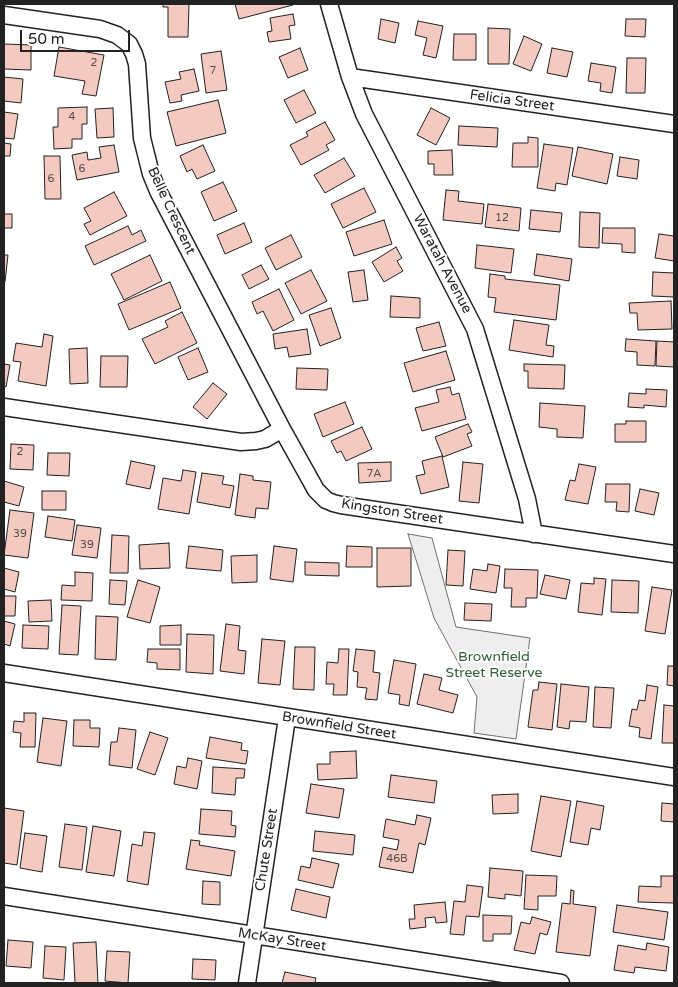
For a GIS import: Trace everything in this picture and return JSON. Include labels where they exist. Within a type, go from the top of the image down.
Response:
[{"type":"street","name":"Waratah Avenue","points":[[329,4],[350,77],[364,114],[475,330],[527,499],[534,534]]},
{"type":"street","name":"Belle Crescent","points":[[4,15],[100,29],[117,35],[128,44],[137,64],[142,138],[151,174],[158,191],[282,429]]},
{"type":"street","name":"Felicia Street","points":[[350,77],[674,124]]},
{"type":"street","points":[[4,407],[241,442],[265,439],[282,429]]},
{"type":"street","name":"Kingston Street","points":[[282,429],[316,490],[326,500],[333,503],[674,554]]},
{"type":"street","name":"Brownfield Street","points":[[4,673],[674,777]]},
{"type":"street","name":"Chute Street","points":[[247,983],[287,718]]},
{"type":"street","name":"McKay Street","points":[[4,896],[561,983]]},
{"type":"green space","name":"Brownfield Street Reserve","points":[[408,534],[432,538],[456,627],[530,638],[516,739],[474,733],[477,697],[434,618]]},
{"type":"building","points":[[163,4],[189,4],[188,37],[168,37],[168,7],[163,7]]},
{"type":"building","points":[[235,4],[292,4],[293,5],[239,19]]},
{"type":"building","points":[[293,14],[295,25],[289,26],[291,39],[269,42],[267,32],[272,31],[270,18]]},
{"type":"building","points":[[381,19],[399,23],[395,43],[378,39]]},
{"type":"building","points":[[626,19],[646,19],[645,37],[625,36]]},
{"type":"building","points":[[418,21],[443,26],[436,58],[423,55],[427,38],[415,35]]},
{"type":"building","points":[[488,28],[510,29],[509,64],[488,64]]},
{"type":"building","points":[[454,34],[476,34],[476,60],[453,60]]},
{"type":"building","points":[[524,36],[542,44],[531,71],[513,64]]},
{"type":"building","points":[[4,44],[31,45],[31,70],[4,69]]},
{"type":"building","points":[[59,47],[104,55],[96,96],[82,94],[85,81],[54,76]]},
{"type":"building","points":[[300,48],[308,70],[288,78],[279,57]]},
{"type":"building","points":[[552,48],[573,52],[567,77],[547,73]]},
{"type":"building","points":[[221,51],[227,90],[206,93],[201,54]]},
{"type":"building","points":[[627,58],[646,58],[645,93],[626,93]]},
{"type":"building","points":[[591,63],[616,67],[612,93],[600,91],[601,83],[588,81]]},
{"type":"building","points":[[194,69],[199,91],[181,95],[182,101],[170,103],[165,82],[181,79],[179,72]]},
{"type":"building","points":[[4,77],[23,79],[21,103],[4,101]]},
{"type":"building","points":[[304,90],[316,113],[296,123],[284,100]]},
{"type":"building","points":[[218,100],[226,133],[176,146],[167,112]]},
{"type":"building","points":[[87,107],[87,124],[82,124],[82,139],[72,139],[72,148],[54,149],[53,127],[58,127],[58,108]]},
{"type":"building","points":[[113,108],[114,137],[97,138],[95,109]]},
{"type":"building","points":[[431,108],[450,118],[436,145],[417,135]]},
{"type":"building","points":[[4,112],[18,114],[14,139],[4,138]]},
{"type":"building","points":[[325,122],[335,140],[326,145],[329,150],[301,165],[290,145],[308,136],[306,132]]},
{"type":"building","points":[[459,126],[498,128],[497,147],[458,145]]},
{"type":"building","points":[[528,137],[538,138],[538,167],[512,167],[513,143],[528,143]]},
{"type":"building","points":[[4,143],[11,144],[10,156],[4,156]]},
{"type":"building","points":[[544,144],[573,148],[567,185],[556,183],[555,191],[537,188]]},
{"type":"building","points":[[114,145],[119,172],[77,180],[72,155],[87,152],[88,160],[101,158],[99,147]]},
{"type":"building","points":[[203,145],[215,171],[197,179],[192,169],[187,172],[180,156]]},
{"type":"building","points":[[578,147],[613,154],[607,184],[572,176]]},
{"type":"building","points":[[452,150],[453,175],[434,175],[434,164],[428,164],[428,151]]},
{"type":"building","points":[[44,156],[60,156],[61,199],[45,199]]},
{"type":"building","points":[[620,157],[639,160],[637,179],[617,176]]},
{"type":"building","points":[[344,158],[355,176],[325,193],[314,175]]},
{"type":"building","points":[[223,182],[237,211],[214,221],[201,192]]},
{"type":"building","points":[[364,188],[376,212],[343,228],[331,204]]},
{"type":"building","points":[[446,190],[459,191],[458,201],[484,204],[482,224],[443,220]]},
{"type":"building","points":[[114,192],[127,216],[90,235],[84,224],[91,221],[84,208]]},
{"type":"building","points":[[488,204],[521,208],[519,231],[485,227]]},
{"type":"building","points":[[531,210],[562,213],[560,232],[529,229]]},
{"type":"building","points":[[580,212],[600,213],[599,248],[579,247]]},
{"type":"building","points":[[4,214],[12,214],[12,228],[4,228]]},
{"type":"building","points":[[384,220],[392,244],[354,256],[346,232]]},
{"type":"building","points":[[244,223],[252,242],[225,254],[217,235]]},
{"type":"building","points":[[128,226],[132,235],[141,230],[146,241],[94,265],[85,246]]},
{"type":"building","points":[[603,228],[635,228],[635,253],[622,252],[622,244],[602,243]]},
{"type":"building","points":[[659,234],[674,236],[674,261],[655,258]]},
{"type":"building","points":[[291,235],[302,257],[276,270],[265,248]]},
{"type":"building","points":[[477,245],[514,249],[511,273],[475,268]]},
{"type":"building","points":[[396,247],[402,258],[397,261],[403,271],[384,282],[372,262]]},
{"type":"building","points":[[537,254],[572,259],[569,281],[534,275]]},
{"type":"building","points":[[4,255],[8,255],[5,282],[4,281]]},
{"type":"building","points":[[150,255],[162,281],[124,300],[111,274]]},
{"type":"building","points":[[261,265],[269,279],[249,289],[242,275]]},
{"type":"building","points":[[311,270],[327,301],[301,314],[285,283]]},
{"type":"building","points":[[364,270],[368,300],[353,302],[348,272]]},
{"type":"building","points":[[653,272],[674,273],[674,297],[652,296]]},
{"type":"building","points":[[490,274],[505,276],[505,279],[560,285],[556,320],[494,312],[496,298],[488,297]]},
{"type":"building","points":[[170,282],[181,308],[129,330],[118,304]]},
{"type":"building","points":[[279,289],[294,320],[273,331],[263,311],[257,314],[252,302]]},
{"type":"building","points":[[391,296],[420,298],[420,318],[390,317]]},
{"type":"building","points":[[671,301],[672,329],[638,330],[637,313],[630,313],[629,303]]},
{"type":"building","points":[[331,308],[341,338],[320,346],[309,315]]},
{"type":"building","points":[[182,312],[197,343],[155,364],[142,339],[168,327],[165,321]]},
{"type":"building","points":[[514,320],[549,325],[546,345],[554,346],[553,357],[509,350]]},
{"type":"building","points":[[439,322],[446,346],[423,351],[416,328]]},
{"type":"building","points":[[307,329],[311,354],[289,357],[287,347],[275,349],[273,334]]},
{"type":"building","points":[[44,334],[53,336],[46,386],[18,381],[21,362],[13,361],[16,343],[42,347]]},
{"type":"building","points":[[626,339],[656,341],[655,366],[637,365],[637,352],[625,351]]},
{"type":"building","points":[[657,341],[674,342],[674,367],[656,366]]},
{"type":"building","points":[[87,348],[88,383],[70,384],[69,349]]},
{"type":"building","points":[[198,348],[208,372],[188,380],[178,357]]},
{"type":"building","points":[[446,351],[455,380],[413,392],[404,363]]},
{"type":"building","points":[[101,356],[128,356],[127,387],[100,387]]},
{"type":"building","points":[[4,364],[10,365],[6,387],[4,386]]},
{"type":"building","points":[[524,364],[565,365],[564,389],[528,388],[528,371],[524,371]]},
{"type":"building","points":[[297,368],[328,369],[327,390],[296,389]]},
{"type":"building","points":[[213,383],[227,394],[207,419],[193,407]]},
{"type":"building","points":[[450,387],[452,395],[459,393],[466,419],[422,431],[415,408],[439,402],[436,390]]},
{"type":"building","points":[[646,389],[667,390],[666,407],[644,405],[644,408],[628,407],[629,393],[646,394]]},
{"type":"building","points":[[345,402],[354,424],[323,437],[314,414]]},
{"type":"building","points":[[540,403],[585,406],[583,438],[557,437],[557,429],[539,427]]},
{"type":"building","points":[[626,421],[646,421],[646,442],[615,442],[615,424],[626,424]]},
{"type":"building","points":[[468,424],[472,432],[467,434],[472,446],[443,457],[435,437]]},
{"type":"building","points":[[362,427],[372,449],[346,461],[341,451],[337,453],[331,441]]},
{"type":"building","points":[[11,444],[34,445],[33,470],[10,469]]},
{"type":"building","points":[[48,453],[70,453],[69,476],[47,475]]},
{"type":"building","points":[[442,456],[449,487],[421,494],[416,476],[425,474],[422,461]]},
{"type":"building","points":[[131,461],[155,466],[150,489],[126,484]]},
{"type":"building","points":[[391,462],[391,481],[359,483],[358,463]]},
{"type":"building","points":[[463,462],[483,464],[479,503],[459,501]]},
{"type":"building","points":[[579,464],[596,467],[588,504],[565,500],[570,480],[575,481]]},
{"type":"building","points":[[183,470],[196,472],[189,514],[158,509],[163,478],[181,481]]},
{"type":"building","points":[[202,473],[224,476],[222,484],[234,486],[230,508],[197,502]]},
{"type":"building","points":[[240,474],[253,476],[253,480],[271,482],[268,509],[256,508],[255,518],[235,515]]},
{"type":"building","points":[[4,481],[24,487],[19,506],[4,502]]},
{"type":"building","points":[[606,484],[630,484],[629,512],[616,511],[617,502],[605,502]]},
{"type":"building","points":[[640,489],[659,493],[654,515],[635,511]]},
{"type":"building","points":[[42,491],[66,491],[66,510],[42,510]]},
{"type":"building","points":[[10,510],[34,513],[28,558],[4,555]]},
{"type":"building","points":[[48,516],[75,520],[72,541],[45,537]]},
{"type":"building","points":[[77,525],[101,528],[97,558],[72,555]]},
{"type":"building","points":[[112,535],[129,536],[128,573],[110,573]]},
{"type":"building","points":[[169,543],[170,568],[140,569],[139,545]]},
{"type":"building","points":[[189,546],[223,550],[221,571],[186,568]]},
{"type":"building","points":[[274,546],[297,549],[293,582],[270,579]]},
{"type":"building","points":[[347,546],[372,547],[372,567],[346,567]]},
{"type":"building","points":[[377,548],[411,548],[411,586],[377,587]]},
{"type":"building","points":[[448,550],[465,551],[463,586],[446,585]]},
{"type":"building","points":[[257,555],[257,582],[232,583],[231,556]]},
{"type":"building","points":[[305,562],[339,563],[339,576],[305,575]]},
{"type":"building","points":[[488,564],[500,566],[496,593],[470,589],[473,569],[487,571]]},
{"type":"building","points":[[4,568],[19,572],[15,592],[4,589]]},
{"type":"building","points":[[505,569],[538,570],[537,598],[526,598],[526,607],[511,607],[512,588],[504,588]]},
{"type":"building","points":[[75,572],[93,573],[92,601],[61,600],[62,585],[75,586]]},
{"type":"building","points":[[545,575],[570,580],[566,599],[540,594]]},
{"type":"building","points":[[594,578],[606,579],[602,615],[578,612],[581,583],[594,584]]},
{"type":"building","points":[[110,580],[127,581],[125,605],[109,604]]},
{"type":"building","points":[[138,580],[160,587],[150,623],[127,617]]},
{"type":"building","points":[[612,580],[639,581],[638,613],[611,612]]},
{"type":"building","points":[[652,587],[672,590],[665,634],[645,631]]},
{"type":"building","points":[[4,596],[16,596],[15,616],[4,616]]},
{"type":"building","points":[[51,600],[52,621],[29,622],[28,601]]},
{"type":"building","points":[[465,603],[492,604],[491,621],[464,620]]},
{"type":"building","points":[[62,605],[81,606],[78,655],[59,654]]},
{"type":"building","points":[[96,616],[118,617],[116,660],[95,659]]},
{"type":"building","points":[[4,621],[15,624],[10,646],[4,644]]},
{"type":"building","points":[[226,624],[240,626],[238,650],[246,651],[244,674],[220,671]]},
{"type":"building","points":[[23,625],[49,626],[48,649],[22,648]]},
{"type":"building","points":[[181,625],[181,645],[160,645],[160,626]]},
{"type":"building","points":[[187,634],[214,635],[213,674],[186,672]]},
{"type":"building","points":[[262,639],[285,641],[280,685],[258,683]]},
{"type":"building","points":[[295,647],[315,647],[314,690],[293,689]]},
{"type":"building","points":[[148,649],[180,649],[180,670],[157,669],[157,663],[147,662]]},
{"type":"building","points":[[339,649],[349,649],[347,695],[333,695],[334,684],[326,684],[327,662],[338,663]]},
{"type":"building","points":[[356,649],[375,651],[373,672],[380,673],[377,700],[365,699],[367,688],[357,687],[358,672],[353,671]]},
{"type":"building","points":[[394,660],[416,664],[409,706],[399,704],[400,695],[388,693]]},
{"type":"building","points":[[668,666],[674,666],[674,686],[667,685]]},
{"type":"building","points":[[424,674],[442,678],[439,690],[458,695],[453,713],[417,704]]},
{"type":"building","points":[[539,682],[557,684],[552,730],[528,727],[533,690],[538,690]]},
{"type":"building","points":[[561,684],[589,687],[586,722],[570,721],[569,729],[557,727]]},
{"type":"building","points":[[647,685],[658,687],[651,739],[639,737],[640,728],[629,726],[632,709],[637,710],[639,700],[645,701]]},
{"type":"building","points":[[595,687],[614,688],[611,728],[593,727]]},
{"type":"building","points":[[664,705],[674,706],[674,743],[662,743]]},
{"type":"building","points":[[24,713],[36,713],[35,747],[20,747],[21,733],[13,732],[14,721],[24,722]]},
{"type":"building","points":[[43,718],[67,721],[61,766],[37,762]]},
{"type":"building","points":[[74,720],[90,720],[90,728],[100,728],[99,747],[73,746]]},
{"type":"building","points":[[119,728],[136,730],[132,768],[109,765],[111,742],[117,742]]},
{"type":"building","points":[[150,732],[168,738],[155,775],[137,769]]},
{"type":"building","points":[[210,737],[242,743],[241,750],[248,751],[246,764],[206,758]]},
{"type":"building","points":[[356,751],[357,778],[318,780],[317,764],[330,764],[330,752]]},
{"type":"building","points":[[188,758],[202,761],[197,789],[174,784],[177,766],[186,768]]},
{"type":"building","points":[[213,767],[245,769],[244,778],[236,778],[235,795],[212,793]]},
{"type":"building","points":[[391,775],[437,781],[434,803],[388,797]]},
{"type":"building","points":[[311,784],[344,789],[339,818],[306,813]]},
{"type":"building","points":[[518,794],[518,813],[493,814],[492,795]]},
{"type":"building","points":[[541,796],[571,801],[561,857],[531,851]]},
{"type":"building","points":[[577,801],[604,806],[600,830],[591,828],[588,845],[570,842]]},
{"type":"building","points":[[662,803],[674,804],[674,822],[661,821]]},
{"type":"building","points":[[4,808],[24,811],[17,865],[4,863]]},
{"type":"building","points":[[201,809],[232,811],[231,825],[236,826],[235,837],[199,834]]},
{"type":"building","points":[[417,815],[431,818],[425,845],[419,843],[413,873],[379,867],[383,847],[397,850],[399,840],[383,837],[386,819],[415,825]]},
{"type":"building","points":[[65,824],[87,827],[82,870],[59,867]]},
{"type":"building","points":[[93,826],[121,831],[114,876],[86,872]]},
{"type":"building","points":[[315,831],[355,835],[353,855],[313,851]]},
{"type":"building","points":[[144,832],[155,833],[148,885],[127,881],[132,844],[142,846]]},
{"type":"building","points":[[25,833],[47,836],[42,872],[20,868]]},
{"type":"building","points":[[191,840],[200,841],[199,845],[235,851],[231,876],[186,869]]},
{"type":"building","points":[[312,858],[339,864],[333,888],[298,880],[301,866],[310,868]]},
{"type":"building","points":[[490,868],[523,871],[521,896],[505,894],[505,899],[488,897]]},
{"type":"building","points":[[526,875],[557,876],[556,896],[538,896],[538,910],[524,909]]},
{"type":"building","points":[[661,876],[674,876],[674,903],[638,902],[639,886],[661,887]]},
{"type":"building","points":[[203,881],[220,882],[220,905],[202,904]]},
{"type":"building","points":[[467,885],[483,887],[479,917],[466,916],[464,935],[450,934],[454,901],[465,902]]},
{"type":"building","points":[[296,889],[330,897],[326,918],[291,910]]},
{"type":"building","points":[[571,890],[574,891],[573,904],[596,907],[590,956],[556,952],[562,903],[570,904]]},
{"type":"building","points":[[445,902],[447,922],[436,923],[435,917],[425,918],[426,927],[410,929],[409,919],[415,919],[414,905]]},
{"type":"building","points":[[617,905],[668,912],[664,940],[613,932]]},
{"type":"building","points":[[483,915],[512,916],[511,934],[493,934],[493,941],[483,941]]},
{"type":"building","points":[[532,917],[551,922],[547,935],[540,933],[535,954],[514,950],[521,922],[530,924]]},
{"type":"building","points":[[8,940],[33,942],[31,968],[6,966]]},
{"type":"building","points":[[96,942],[98,983],[75,983],[73,943]]},
{"type":"building","points":[[647,943],[669,947],[666,971],[635,967],[634,973],[614,970],[618,945],[646,950]]},
{"type":"building","points":[[45,946],[66,947],[64,980],[43,978]]},
{"type":"building","points":[[107,951],[130,952],[128,983],[105,981]]},
{"type":"building","points":[[193,959],[216,960],[215,980],[192,979]]},
{"type":"building","points":[[285,972],[316,978],[315,983],[282,983]]}]
